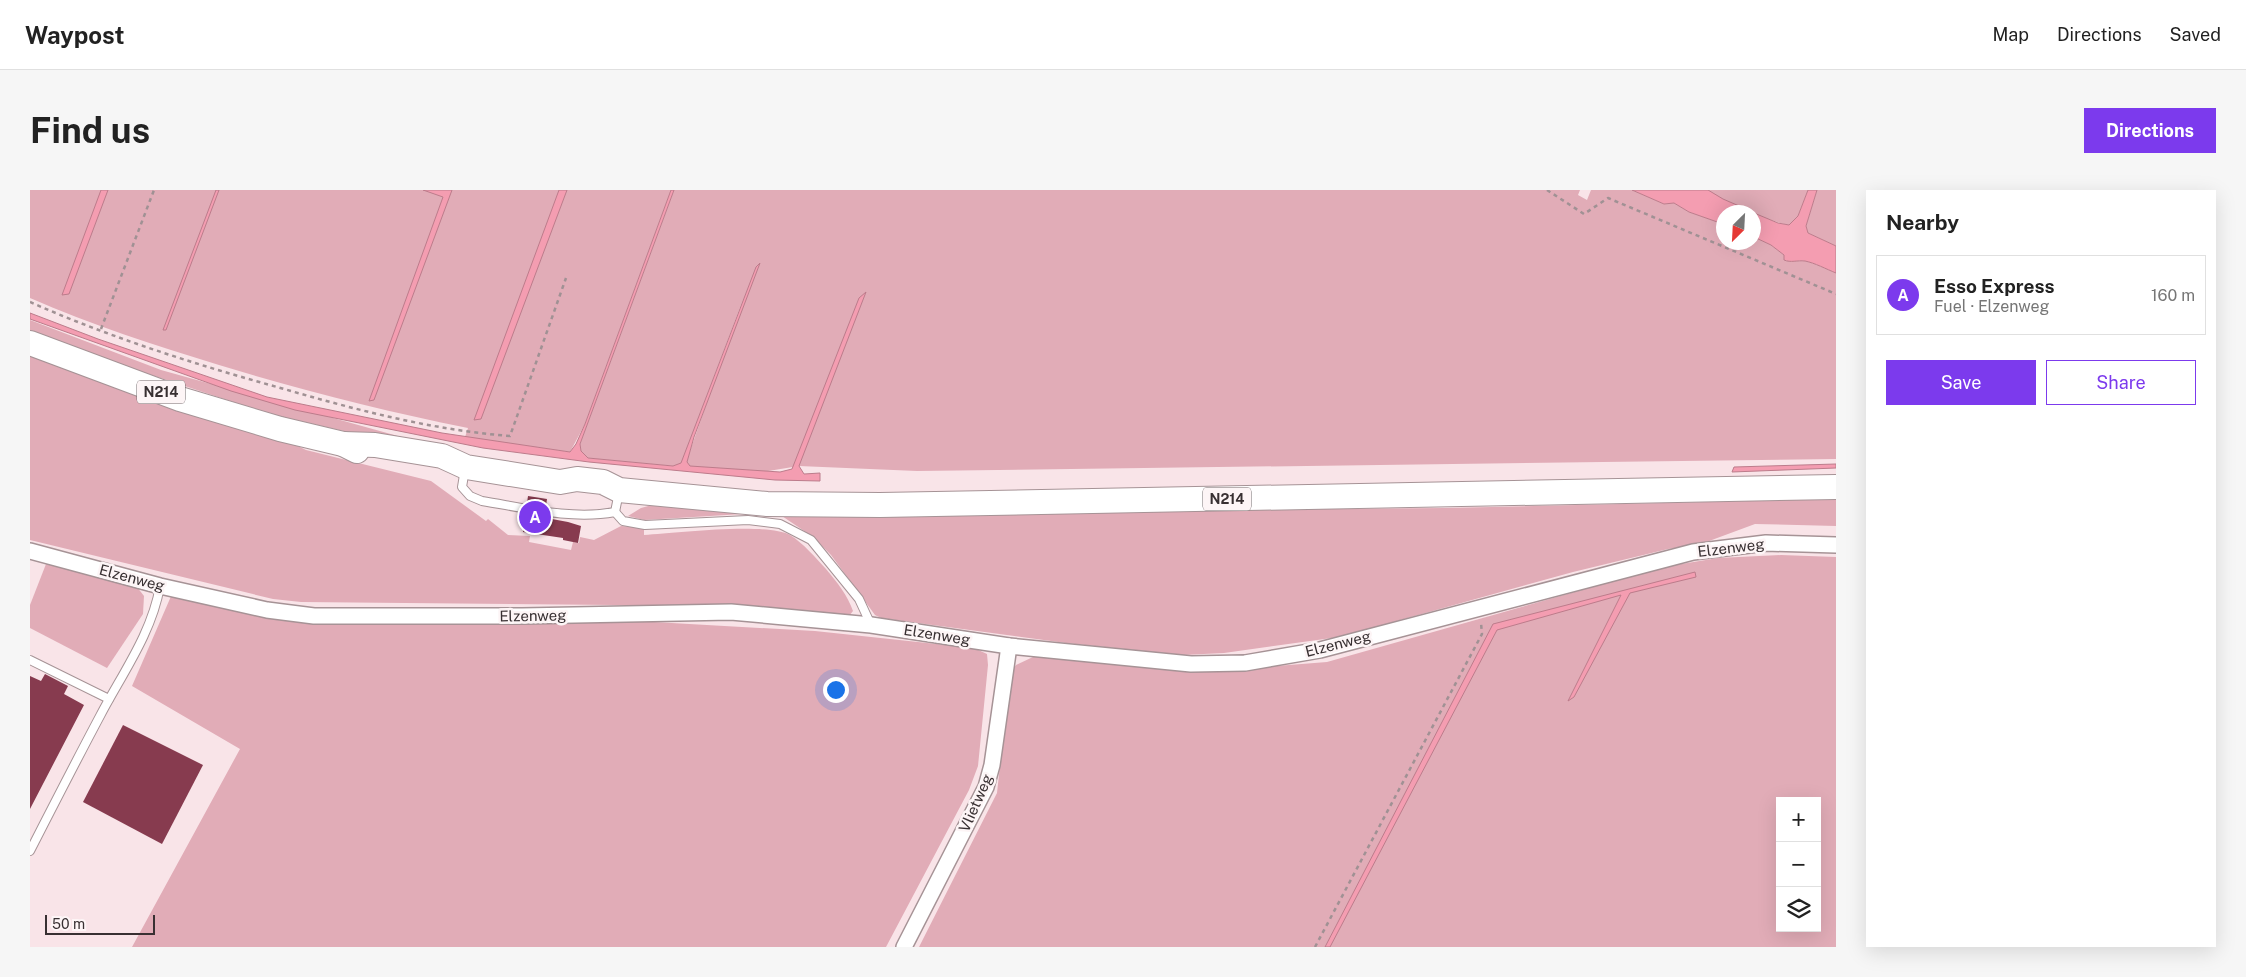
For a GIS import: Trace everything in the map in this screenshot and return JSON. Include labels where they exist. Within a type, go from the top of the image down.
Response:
[{"type":"main road","name":"N214","points":[[30,343],[180,400],[280,429],[344,444],[366,455],[438,471],[466,467],[560,482],[576,492],[603,495],[617,501],[880,505],[1836,487]]},
{"type":"street","name":"Elzenweg","points":[[30,551],[160,586],[267,610],[314,616],[522,616],[731,612],[871,625],[1009,646],[1191,664],[1245,663],[1320,650],[1694,552],[1766,543],[1836,545]]},
{"type":"street","name":"Vlietweg","points":[[904,947],[986,787],[992,766],[1009,646]]},
{"type":"lane","points":[[466,467],[462,487],[470,496],[482,501],[562,513],[598,516],[617,501],[623,521],[645,525],[748,520],[780,524],[811,540],[859,599],[871,625]]},
{"type":"lane","points":[[30,851],[128,666],[156,608],[160,586]]},
{"type":"lane","points":[[30,660],[109,700]]},
{"type":"path","points":[[101,329],[154,190]]},
{"type":"path","points":[[1547,190],[1584,214],[1608,198],[1836,294]]},
{"type":"path","points":[[30,302],[212,369],[363,411],[482,434],[510,436],[566,278]]},
{"type":"path","points":[[1315,947],[1482,634],[1478,608]]},
{"type":"shaded area","points":[[30,190],[671,190],[585,424],[570,452],[465,437],[468,428],[343,400],[250,374],[123,334],[30,298]]},
{"type":"shaded area","points":[[101,190],[108,190],[69,294],[62,295]]},
{"type":"shaded area","points":[[216,190],[219,190],[166,330],[163,330]]},
{"type":"shaded area","points":[[423,190],[452,190],[374,400],[369,401],[443,197]]},
{"type":"shaded area","points":[[559,190],[567,190],[481,419],[474,420]]},
{"type":"shaded area","points":[[671,190],[674,190],[580,444],[581,451],[588,458],[673,466],[681,463],[756,267],[760,263],[694,437],[687,462],[690,466],[780,472],[792,469],[859,298],[866,292],[799,466],[804,474],[820,473],[820,481],[775,480],[589,462],[483,448],[295,410],[231,391],[30,319],[30,313],[98,339],[267,397],[442,433],[570,452],[576,444],[585,424]]},
{"type":"shaded area","points":[[674,190],[1580,190],[1578,195],[1587,200],[1591,190],[1632,190],[1664,204],[1674,203],[1689,212],[1716,222],[1716,250],[1761,250],[1761,240],[1784,255],[1784,260],[1809,262],[1836,273],[1836,459],[917,471],[799,466],[755,473],[684,468],[744,297],[681,464],[673,466],[587,458],[581,451],[580,444]]},
{"type":"shaded area","points":[[1632,190],[1708,190],[1737,205],[1716,205],[1716,222],[1689,212],[1674,203],[1664,204]]},
{"type":"shaded area","points":[[1708,190],[1808,190],[1798,216],[1789,225],[1761,216],[1761,205],[1733,205]]},
{"type":"shaded area","points":[[1808,190],[1817,190],[1806,226],[1808,233],[1836,246],[1836,273],[1809,262],[1784,260],[1784,255],[1761,240],[1761,216],[1789,225],[1798,216]]},
{"type":"shaded area","points":[[1817,190],[1836,190],[1836,246],[1808,233],[1806,226]]},
{"type":"shaded area","points":[[30,320],[161,370],[405,438],[404,445],[270,414],[118,364],[30,332]]},
{"type":"shaded area","points":[[30,352],[271,433],[306,450],[431,481],[486,521],[488,519],[508,535],[530,536],[529,542],[571,550],[573,542],[579,543],[580,537],[594,540],[621,526],[644,528],[644,535],[741,529],[778,531],[790,535],[809,551],[838,584],[853,611],[849,616],[722,606],[301,602],[273,599],[30,540]]},
{"type":"shaded area","points":[[1836,464],[1836,468],[1732,472],[1734,467]]},
{"type":"shaded area","points":[[1836,499],[1836,526],[1755,524],[1701,544],[1668,549],[1573,572],[1339,637],[1224,653],[1183,655],[1066,643],[881,618],[875,615],[831,555],[813,537],[779,514],[1445,508]]},
{"type":"shaded area","points":[[652,505],[743,514],[644,520],[628,516],[641,508]]},
{"type":"shaded area","points":[[1781,555],[1836,557],[1836,947],[919,947],[997,793],[1010,674],[1016,665],[1033,657],[1045,656],[1089,662],[1215,671],[1327,662],[1663,567],[1718,558]]},
{"type":"shaded area","points":[[46,564],[137,587],[144,596],[143,614],[107,668],[30,628],[30,605]]},
{"type":"shaded area","points":[[1695,572],[1696,577],[1630,593],[1574,697],[1568,701],[1621,595],[1497,630],[1330,947],[1325,947],[1493,624]]},
{"type":"shaded area","points":[[172,594],[265,618],[312,624],[373,625],[523,621],[654,622],[815,631],[974,648],[987,654],[988,665],[978,766],[969,790],[886,947],[132,947],[240,749],[132,686]]},
{"type":"building","points":[[528,496],[547,499],[546,506],[527,503]]},
{"type":"building","points":[[525,514],[581,526],[578,543],[563,540],[563,538],[523,532]]},
{"type":"building","points":[[45,674],[68,686],[64,694],[84,705],[30,809],[30,676],[41,681]]},
{"type":"building","points":[[123,725],[203,765],[162,844],[83,802]]},
{"type":"place","name":"Esso Express","points":[[535,517]]}]
